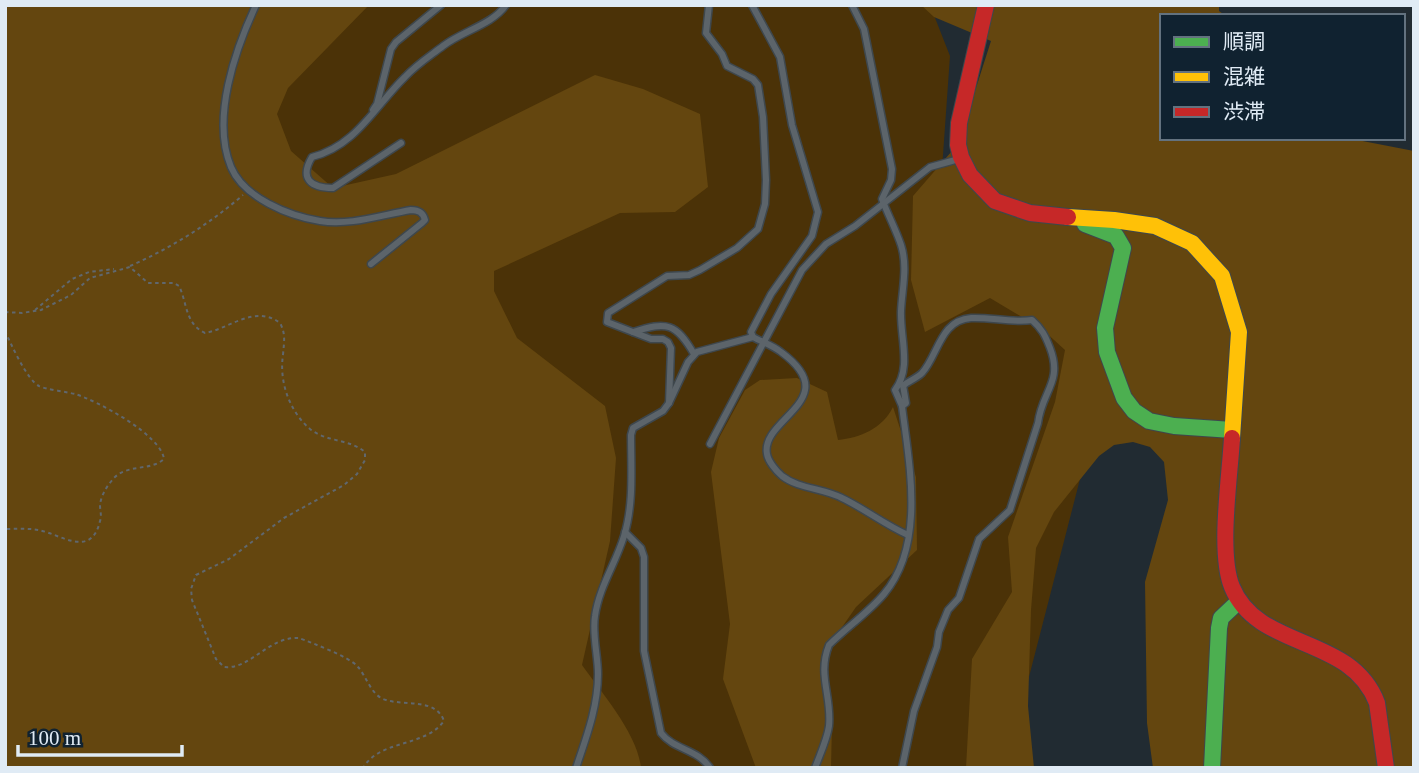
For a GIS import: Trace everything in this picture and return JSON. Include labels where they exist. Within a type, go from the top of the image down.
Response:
[{"type":"street","points":[[985,5],[959,122],[958,144],[961,158],[975,183],[988,198],[1006,207],[1034,214],[1134,220],[1168,230],[1195,245],[1218,271],[1236,308],[1239,332],[1226,573],[1238,602],[1259,622],[1335,655],[1353,667],[1364,679],[1379,710],[1386,768]]},
{"type":"street","points":[[1077,216],[1088,227],[1106,230],[1116,236],[1124,248],[1105,328],[1107,352],[1124,398],[1134,411],[1149,421],[1174,426],[1232,430]]},
{"type":"street","points":[[1212,768],[1219,628],[1221,618],[1238,602]]},
{"type":"lane","points":[[256,5],[234,60],[227,93],[225,148],[232,169],[249,190],[287,212],[322,222],[354,222],[418,210],[425,220],[371,264]]},
{"type":"lane","points":[[372,116],[391,49],[396,41],[441,5]]},
{"type":"lane","points":[[401,143],[333,188],[315,186],[306,172],[312,157],[344,142],[372,116],[404,78],[425,60],[449,41],[499,14],[506,5]]},
{"type":"lane","points":[[669,403],[671,348],[668,342],[607,322],[608,313],[667,276],[689,275],[737,248],[758,229],[762,220],[766,172],[758,85],[753,79],[727,66],[722,54],[706,33],[709,5]]},
{"type":"lane","points":[[752,5],[780,57],[792,125],[818,212],[812,236],[771,294],[751,332],[752,337]]},
{"type":"lane","points":[[852,5],[864,29],[892,169],[891,180],[882,199],[902,247],[905,275],[901,313],[905,349],[902,385],[906,403],[902,406]]},
{"type":"lane","points":[[710,444],[802,270],[826,244],[855,226],[930,167],[961,158]]},
{"type":"lane","points":[[816,768],[829,726],[823,676],[829,645],[885,593],[896,577],[905,553],[913,491],[902,406],[895,394],[897,387],[923,372],[941,337],[959,321],[970,318],[1018,322],[1032,320],[1042,329],[1056,369],[1040,411],[1010,510],[979,539],[958,598],[948,610],[939,632],[937,647],[914,711],[902,768]]},
{"type":"lane","points":[[633,332],[649,327],[671,326],[682,334],[694,354]]},
{"type":"lane","points":[[576,768],[591,723],[597,690],[594,621],[599,595],[625,533],[631,486],[631,435],[637,425],[663,411],[694,354],[752,337],[783,353],[802,374],[806,388],[802,400],[767,444],[767,455],[773,467],[782,476],[797,484],[841,497],[908,535]]},
{"type":"lane","points":[[625,533],[642,548],[644,557],[644,651],[661,733],[667,741],[699,755],[710,768]]},
{"type":"path","points":[[32,312],[72,279],[89,272],[129,267],[155,256],[192,234],[249,190]]},
{"type":"path","points":[[129,267],[148,283],[174,283],[178,286],[188,316],[199,330],[205,333],[245,318],[258,316],[276,320],[283,329],[285,342],[282,382],[296,413],[311,430],[321,436],[365,452],[365,460],[357,474],[344,485],[284,518],[229,559],[196,575],[191,589],[194,609],[216,659],[224,667],[237,666],[275,642],[289,637],[299,638],[356,664],[379,697],[430,706],[441,713],[444,721],[439,727],[407,743],[375,753],[363,768]]},
{"type":"path","points":[[5,312],[32,312],[50,306],[71,295],[90,278],[122,268]]},
{"type":"path","points":[[5,331],[32,380],[40,387],[79,396],[111,409],[142,431],[160,449],[164,459],[160,463],[135,467],[118,474],[107,487],[100,503],[99,526],[89,539],[75,543],[40,530],[5,529]]},
{"type":"shaded area","points":[[5,5],[369,5],[288,88],[277,114],[291,151],[333,188],[396,174],[595,75],[643,89],[700,114],[708,187],[675,212],[620,213],[494,271],[494,291],[517,338],[605,406],[616,458],[610,541],[582,665],[626,728],[641,768],[5,768]]},
{"type":"shaded area","points":[[221,5],[930,5],[950,56],[941,183],[1094,301],[1088,448],[1021,708],[1002,768],[566,768],[343,287]]},
{"type":"shaded area","points":[[921,5],[1219,5],[1219,11],[1223,14],[1160,14],[1160,140],[1357,140],[1414,151],[1414,768],[1153,768],[1147,723],[1145,582],[1168,500],[1164,462],[1150,447],[1133,442],[1114,445],[1099,456],[1054,512],[1036,548],[1028,706],[1034,768],[966,768],[972,659],[1012,592],[1008,537],[1055,402],[1065,350],[1042,329],[990,298],[925,332],[911,280],[913,196],[958,144],[991,41],[934,17]]},
{"type":"shaded area","points":[[797,378],[827,392],[838,440],[870,431],[883,421],[893,407],[916,477],[917,550],[856,607],[838,633],[823,672],[832,724],[831,768],[756,768],[723,679],[730,624],[711,472],[719,438],[745,390],[760,380]]},
{"type":"traffic: fast","points":[[1085,224],[1116,236],[1123,248],[1105,328],[1107,352],[1124,398],[1134,411],[1149,421],[1174,426],[1232,430]]},
{"type":"traffic: fast","points":[[1212,768],[1219,628],[1221,618],[1238,602]]},
{"type":"traffic: slow","points":[[1068,217],[1155,226],[1192,243],[1222,276],[1239,332],[1232,438]]},
{"type":"traffic: jam","points":[[986,5],[959,123],[958,145],[961,157],[970,175],[995,201],[1030,213],[1068,217]]},
{"type":"traffic: jam","points":[[1232,438],[1225,535],[1232,587],[1245,608],[1262,622],[1282,634],[1327,653],[1347,665],[1364,681],[1377,703],[1386,768]]}]
